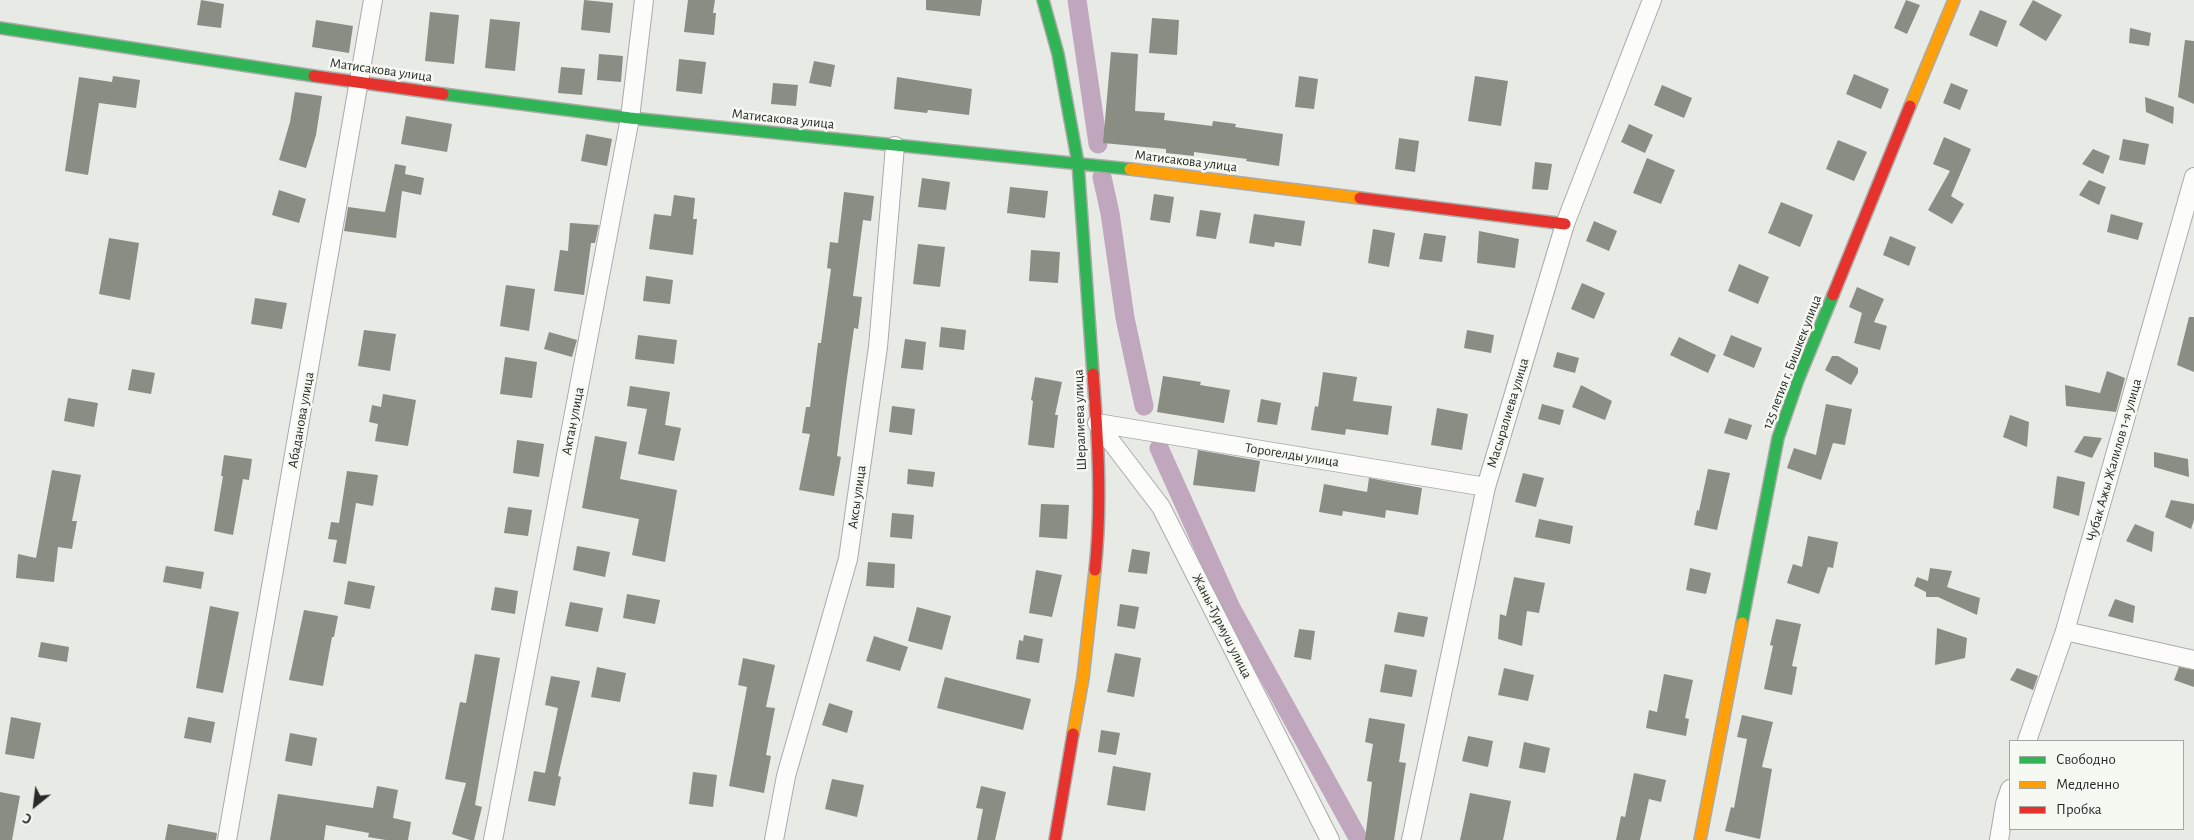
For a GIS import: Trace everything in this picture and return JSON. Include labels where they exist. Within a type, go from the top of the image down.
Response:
[{"type":"street","name":"Абаданова улица","points":[[227,840],[373,0]]},
{"type":"street","name":"Актан улица","points":[[493,840],[630,118],[644,0]]},
{"type":"street","name":"Шералиева улица","points":[[1043,0],[1058,54],[1078,163],[1097,423],[1098,543],[1083,678],[1055,840]]},
{"type":"street","name":"Масыралиева улица","points":[[1411,840],[1486,487],[1565,224],[1652,0]]},
{"type":"street","name":"125 летия г. Бишкек улица","points":[[1700,840],[1778,438],[1798,380],[1954,0]]},
{"type":"street","name":"Матисакова улица","points":[[0,28],[360,83],[630,118],[1078,163],[1565,224]]},
{"type":"street","name":"Аксы улица","points":[[774,840],[786,776],[848,558],[878,347],[896,146]]},
{"type":"street","name":"Чубак Ажы Жалилов 1-я улица","points":[[2027,740],[2065,631],[2194,177]]},
{"type":"street","name":"Торогелды улица","points":[[1097,423],[1486,487]]},
{"type":"street","name":"Жаны-Турмуш улица","points":[[1097,423],[1161,506],[1330,840]]},
{"type":"street","points":[[2065,631],[2194,660]]},
{"type":"street","points":[[1999,840],[2009,792]]},
{"type":"building","points":[[201,0],[224,4],[221,28],[197,25]]},
{"type":"building","points":[[584,0],[613,3],[610,33],[581,30]]},
{"type":"building","points":[[688,0],[715,0],[713,13],[716,13],[714,35],[684,32]]},
{"type":"building","points":[[926,0],[982,0],[980,16],[926,10]]},
{"type":"building","points":[[1906,0],[1920,5],[1907,34],[1894,28]]},
{"type":"building","points":[[2033,0],[2062,15],[2046,41],[2019,25]]},
{"type":"building","points":[[1980,10],[2007,21],[1997,47],[1969,35]]},
{"type":"building","points":[[430,12],[459,15],[454,64],[425,61]]},
{"type":"building","points":[[1152,18],[1179,20],[1177,55],[1149,53]]},
{"type":"building","points":[[490,19],[520,22],[515,71],[485,68]]},
{"type":"building","points":[[316,20],[353,26],[349,53],[312,47]]},
{"type":"building","points":[[2130,28],[2151,33],[2149,46],[2129,43]]},
{"type":"building","points":[[2185,40],[2194,41],[2194,104],[2178,97]]},
{"type":"building","points":[[1111,52],[1138,54],[1135,111],[1165,113],[1164,120],[1212,126],[1213,121],[1236,124],[1235,127],[1283,134],[1279,166],[1246,161],[1247,159],[1194,152],[1194,156],[1166,153],[1166,149],[1103,143]]},
{"type":"building","points":[[599,54],[623,56],[621,82],[597,80]]},
{"type":"building","points":[[679,59],[706,62],[702,94],[676,91]]},
{"type":"building","points":[[814,61],[835,65],[831,87],[809,83]]},
{"type":"building","points":[[561,67],[585,69],[582,95],[558,93]]},
{"type":"building","points":[[1854,74],[1889,89],[1881,109],[1846,94]]},
{"type":"building","points":[[113,76],[140,80],[136,108],[99,103],[88,175],[65,171],[79,77],[112,82]]},
{"type":"building","points":[[1299,76],[1318,79],[1314,109],[1295,107]]},
{"type":"building","points":[[1475,76],[1508,81],[1501,126],[1468,121]]},
{"type":"building","points":[[897,77],[972,89],[969,115],[928,110],[927,113],[894,109]]},
{"type":"building","points":[[773,83],[798,85],[796,106],[771,104]]},
{"type":"building","points":[[1951,83],[1968,90],[1960,110],[1943,103]]},
{"type":"building","points":[[1662,85],[1692,98],[1684,118],[1654,105]]},
{"type":"building","points":[[295,92],[322,96],[316,135],[306,168],[279,160],[290,122]]},
{"type":"building","points":[[2145,97],[2174,107],[2173,124],[2146,112]]},
{"type":"building","points":[[406,116],[452,124],[447,152],[401,144]]},
{"type":"building","points":[[1629,124],[1653,135],[1645,153],[1621,142]]},
{"type":"building","points":[[586,134],[612,139],[607,166],[581,161]]},
{"type":"building","points":[[1944,137],[1971,149],[1951,196],[1964,204],[1952,224],[1928,210],[1950,171],[1933,164]]},
{"type":"building","points":[[1399,138],[1419,141],[1415,172],[1395,169]]},
{"type":"building","points":[[2123,139],[2149,144],[2145,165],[2119,160]]},
{"type":"building","points":[[1838,140],[1867,152],[1854,181],[1826,169]]},
{"type":"building","points":[[2093,149],[2110,156],[2103,174],[2082,164]]},
{"type":"building","points":[[1647,158],[1675,170],[1661,204],[1633,193]]},
{"type":"building","points":[[1535,162],[1552,164],[1548,190],[1532,189]]},
{"type":"building","points":[[395,164],[406,166],[405,174],[424,178],[421,195],[402,191],[396,238],[344,231],[348,207],[385,212]]},
{"type":"building","points":[[922,178],[950,182],[946,210],[918,207]]},
{"type":"building","points":[[2089,180],[2106,187],[2099,205],[2079,195]]},
{"type":"building","points":[[1010,187],[1048,191],[1045,218],[1007,213]]},
{"type":"building","points":[[279,190],[306,199],[299,223],[272,215]]},
{"type":"building","points":[[844,192],[874,196],[871,221],[863,220],[853,296],[862,297],[858,329],[854,328],[837,456],[841,457],[834,496],[799,490],[810,434],[802,433],[806,407],[810,407],[818,343],[821,343],[831,269],[827,268],[830,242],[838,243]]},
{"type":"building","points":[[1154,194],[1174,197],[1170,223],[1150,220]]},
{"type":"building","points":[[674,195],[695,198],[693,219],[697,219],[693,255],[649,249],[654,214],[671,216]]},
{"type":"building","points":[[1781,202],[1813,215],[1800,247],[1768,233]]},
{"type":"building","points":[[1200,210],[1221,213],[1216,239],[1196,236]]},
{"type":"building","points":[[1254,214],[1305,221],[1301,246],[1275,242],[1274,247],[1249,243]]},
{"type":"building","points":[[2111,214],[2143,223],[2138,240],[2107,232]]},
{"type":"building","points":[[1594,221],[1617,231],[1609,251],[1586,241]]},
{"type":"building","points":[[570,223],[599,225],[595,243],[591,243],[584,295],[554,291],[560,250],[568,251]]},
{"type":"building","points":[[1373,229],[1395,233],[1389,267],[1368,263]]},
{"type":"building","points":[[1479,231],[1519,239],[1515,268],[1477,263]]},
{"type":"building","points":[[1424,233],[1446,236],[1442,262],[1419,259]]},
{"type":"building","points":[[1890,236],[1916,247],[1909,266],[1883,255]]},
{"type":"building","points":[[109,238],[139,243],[130,300],[99,294]]},
{"type":"building","points":[[918,244],[945,247],[940,287],[913,284]]},
{"type":"building","points":[[1031,250],[1060,252],[1058,283],[1029,281]]},
{"type":"building","points":[[1739,264],[1769,277],[1758,304],[1728,291]]},
{"type":"building","points":[[646,276],[673,280],[670,304],[643,301]]},
{"type":"building","points":[[1582,283],[1605,293],[1594,319],[1571,309]]},
{"type":"building","points":[[506,285],[535,289],[529,331],[500,326]]},
{"type":"building","points":[[1857,287],[1884,299],[1874,322],[1887,326],[1880,350],[1854,343],[1862,313],[1849,307]]},
{"type":"building","points":[[255,298],[287,303],[282,329],[251,324]]},
{"type":"building","points":[[2189,317],[2194,317],[2194,372],[2177,365]]},
{"type":"building","points":[[941,327],[966,330],[964,350],[939,347]]},
{"type":"building","points":[[364,330],[396,334],[390,371],[358,366]]},
{"type":"building","points":[[1467,330],[1494,335],[1491,353],[1464,348]]},
{"type":"building","points":[[549,332],[577,340],[572,357],[544,349]]},
{"type":"building","points":[[638,335],[677,340],[674,364],[635,359]]},
{"type":"building","points":[[1731,335],[1762,348],[1754,368],[1723,355]]},
{"type":"building","points":[[1679,337],[1716,355],[1708,373],[1670,355]]},
{"type":"building","points":[[905,339],[926,342],[923,370],[901,368]]},
{"type":"building","points":[[1557,352],[1579,358],[1575,373],[1553,367]]},
{"type":"building","points":[[1832,356],[1838,356],[1858,368],[1858,373],[1851,385],[1825,370]]},
{"type":"building","points":[[505,357],[537,362],[532,398],[500,394]]},
{"type":"building","points":[[132,369],[155,373],[151,394],[128,390]]},
{"type":"building","points":[[2107,371],[2125,378],[2116,412],[2066,406],[2065,385],[2100,393]]},
{"type":"building","points":[[1323,372],[1357,377],[1353,401],[1392,406],[1388,435],[1346,429],[1345,435],[1311,430],[1315,406],[1318,407]]},
{"type":"building","points":[[1163,376],[1201,382],[1200,385],[1230,390],[1224,423],[1157,412]]},
{"type":"building","points":[[1035,377],[1062,382],[1055,415],[1058,415],[1054,448],[1028,445],[1033,401],[1031,400]]},
{"type":"building","points":[[1581,385],[1612,401],[1605,420],[1572,407]]},
{"type":"building","points":[[630,386],[670,392],[665,425],[681,428],[674,461],[638,454],[647,409],[627,406]]},
{"type":"building","points":[[383,394],[416,400],[408,446],[375,441],[378,424],[369,422],[372,405],[381,407]]},
{"type":"building","points":[[68,398],[98,403],[94,427],[64,421]]},
{"type":"building","points":[[1261,399],[1281,403],[1277,425],[1257,422]]},
{"type":"building","points":[[1542,404],[1564,410],[1560,425],[1538,419]]},
{"type":"building","points":[[1826,404],[1852,409],[1845,445],[1833,443],[1821,480],[1787,468],[1794,448],[1816,455]]},
{"type":"building","points":[[892,406],[915,409],[912,435],[889,432]]},
{"type":"building","points":[[1437,408],[1468,414],[1462,450],[1431,445]]},
{"type":"building","points":[[2010,415],[2029,422],[2027,447],[2003,437]]},
{"type":"building","points":[[1729,418],[1752,425],[1747,440],[1724,433]]},
{"type":"building","points":[[595,436],[627,442],[620,479],[677,490],[665,562],[632,555],[639,519],[582,508]]},
{"type":"building","points":[[2084,436],[2102,438],[2092,458],[2074,452]]},
{"type":"building","points":[[517,440],[544,444],[539,477],[513,473]]},
{"type":"building","points":[[1198,450],[1260,461],[1255,492],[1193,485]]},
{"type":"building","points":[[2154,452],[2188,459],[2189,477],[2154,467]]},
{"type":"building","points":[[224,455],[252,459],[249,480],[243,479],[233,535],[214,531],[223,476],[221,476]]},
{"type":"building","points":[[908,469],[935,472],[933,487],[907,484]]},
{"type":"building","points":[[1708,469],[1730,473],[1717,530],[1694,525]]},
{"type":"building","points":[[52,470],[81,475],[72,521],[77,521],[72,549],[58,547],[54,582],[16,578],[18,554],[36,558]]},
{"type":"building","points":[[347,471],[378,475],[373,506],[356,503],[346,564],[333,562],[337,540],[328,539],[331,522],[339,523]]},
{"type":"building","points":[[1523,473],[1544,478],[1536,507],[1515,502]]},
{"type":"building","points":[[2057,476],[2085,482],[2079,516],[2053,508]]},
{"type":"building","points":[[1369,478],[1422,488],[1418,515],[1386,510],[1385,518],[1343,511],[1342,516],[1319,512],[1324,484],[1367,492]]},
{"type":"building","points":[[2171,500],[2194,504],[2194,520],[2191,529],[2165,517]]},
{"type":"building","points":[[1041,504],[1069,505],[1067,539],[1039,537]]},
{"type":"building","points":[[508,507],[532,510],[528,536],[504,533]]},
{"type":"building","points":[[892,513],[914,515],[912,539],[890,537]]},
{"type":"building","points":[[1539,519],[1573,526],[1570,544],[1535,537]]},
{"type":"building","points":[[2135,524],[2154,532],[2152,552],[2126,541]]},
{"type":"building","points":[[1808,536],[1838,542],[1833,568],[1828,567],[1819,594],[1787,583],[1793,564],[1802,567]]},
{"type":"building","points":[[577,546],[610,552],[605,577],[573,570]]},
{"type":"building","points":[[1132,549],[1150,552],[1147,574],[1128,572]]},
{"type":"building","points":[[868,562],[895,564],[894,588],[866,586]]},
{"type":"building","points":[[166,566],[204,572],[201,589],[163,582]]},
{"type":"building","points":[[1690,568],[1711,573],[1706,594],[1686,590]]},
{"type":"building","points":[[1930,568],[1952,571],[1947,587],[1980,598],[1977,615],[1938,597],[1926,597],[1926,592],[1914,586],[1917,577],[1928,581]]},
{"type":"building","points":[[1036,570],[1062,575],[1052,617],[1029,613]]},
{"type":"building","points":[[1514,577],[1545,583],[1539,613],[1527,611],[1522,646],[1498,639],[1500,614],[1506,616]]},
{"type":"building","points":[[348,581],[375,586],[370,609],[344,604]]},
{"type":"building","points":[[495,587],[518,591],[515,614],[491,610]]},
{"type":"building","points":[[627,594],[660,600],[655,624],[623,618]]},
{"type":"building","points":[[2115,599],[2135,606],[2133,623],[2108,616]]},
{"type":"building","points":[[570,602],[603,608],[598,632],[565,626]]},
{"type":"building","points":[[1120,604],[1139,607],[1135,629],[1117,626]]},
{"type":"building","points":[[210,606],[239,612],[223,693],[196,688]]},
{"type":"building","points":[[917,607],[951,616],[942,650],[908,641]]},
{"type":"building","points":[[304,610],[338,616],[323,686],[289,680]]},
{"type":"building","points":[[1398,612],[1428,617],[1424,637],[1394,632]]},
{"type":"building","points":[[1776,619],[1801,624],[1792,666],[1797,667],[1792,695],[1764,689],[1773,646],[1770,645]]},
{"type":"building","points":[[1937,628],[1967,638],[1965,658],[1935,665]]},
{"type":"building","points":[[1299,629],[1315,631],[1311,660],[1294,657]]},
{"type":"building","points":[[1024,635],[1043,639],[1039,663],[1016,659],[1019,640],[1023,641]]},
{"type":"building","points":[[874,636],[908,647],[900,671],[866,661]]},
{"type":"building","points":[[41,642],[69,647],[67,662],[38,657]]},
{"type":"building","points":[[1115,653],[1141,658],[1134,697],[1107,692]]},
{"type":"building","points":[[475,654],[500,658],[475,805],[482,807],[474,840],[470,840],[452,834],[466,783],[445,779],[460,702],[466,703]]},
{"type":"building","points":[[743,658],[775,665],[766,707],[775,708],[766,755],[771,756],[764,793],[729,786],[747,687],[738,685]]},
{"type":"building","points":[[1385,664],[1417,670],[1412,697],[1380,692]]},
{"type":"building","points":[[597,667],[626,673],[620,702],[591,697]]},
{"type":"building","points":[[2179,667],[2194,670],[2194,687],[2174,680]]},
{"type":"building","points":[[1504,668],[1534,675],[1528,701],[1498,695]]},
{"type":"building","points":[[2017,668],[2038,676],[2033,690],[2010,680]]},
{"type":"building","points":[[1664,674],[1693,680],[1685,718],[1689,719],[1686,736],[1646,728],[1649,710],[1657,712]]},
{"type":"building","points":[[551,676],[580,681],[558,776],[561,777],[555,806],[528,801],[534,771],[545,773],[558,708],[545,705]]},
{"type":"building","points":[[945,677],[1031,699],[1023,730],[937,708]]},
{"type":"building","points":[[829,703],[853,711],[847,733],[822,725]]},
{"type":"building","points":[[1742,715],[1773,722],[1762,767],[1772,769],[1760,839],[1725,831],[1731,807],[1734,808],[1747,739],[1737,737]]},
{"type":"building","points":[[11,717],[41,723],[34,759],[5,754]]},
{"type":"building","points":[[188,717],[215,722],[211,743],[184,738]]},
{"type":"building","points":[[1369,718],[1405,724],[1399,762],[1406,763],[1394,840],[1365,840],[1372,782],[1367,781],[1373,744],[1365,742]]},
{"type":"building","points":[[1101,730],[1120,733],[1116,755],[1098,752]]},
{"type":"building","points":[[290,733],[317,738],[312,766],[285,761]]},
{"type":"building","points":[[1468,736],[1493,741],[1488,767],[1462,761]]},
{"type":"building","points":[[1524,742],[1550,748],[1545,773],[1519,768]]},
{"type":"building","points":[[1113,766],[1151,773],[1145,811],[1107,805]]},
{"type":"building","points":[[693,772],[717,775],[713,807],[689,804]]},
{"type":"building","points":[[1634,773],[1666,780],[1661,802],[1649,799],[1640,840],[1616,840],[1621,816],[1625,817]]},
{"type":"building","points":[[832,779],[864,785],[857,817],[825,809]]},
{"type":"building","points":[[377,786],[398,790],[393,818],[411,822],[408,840],[386,840],[368,837],[369,833],[326,825],[324,840],[270,840],[278,794],[373,808]]},
{"type":"building","points":[[981,786],[1006,792],[995,840],[977,840],[983,809],[976,808]]},
{"type":"building","points":[[0,792],[20,796],[12,840],[0,840]]},
{"type":"building","points":[[1470,793],[1511,801],[1503,840],[1460,840]]},
{"type":"building","points":[[168,824],[217,833],[216,840],[165,840]]},
{"type":"waterway","points":[[1077,0],[1098,144]]},
{"type":"waterway","points":[[1102,177],[1110,213],[1125,318],[1144,406]]},
{"type":"waterway","points":[[1159,448],[1230,606],[1357,836]]},
{"type":"traffic: fast","points":[[1043,0],[1058,54],[1078,163],[1093,374]]},
{"type":"traffic: fast","points":[[0,28],[314,76]]},
{"type":"traffic: fast","points":[[443,94],[630,118],[1130,169]]},
{"type":"traffic: fast","points":[[1742,623],[1778,438],[1798,380],[1833,295]]},
{"type":"traffic: slow","points":[[1910,106],[1954,0]]},
{"type":"traffic: slow","points":[[1130,169],[1360,198]]},
{"type":"traffic: slow","points":[[1073,734],[1083,678],[1095,570]]},
{"type":"traffic: slow","points":[[1700,840],[1742,623]]},
{"type":"traffic: jam","points":[[314,76],[443,94]]},
{"type":"traffic: jam","points":[[1833,295],[1910,106]]},
{"type":"traffic: jam","points":[[1360,198],[1565,224]]},
{"type":"traffic: jam","points":[[1093,374],[1099,497],[1095,570]]},
{"type":"traffic: jam","points":[[1055,840],[1073,734]]}]
